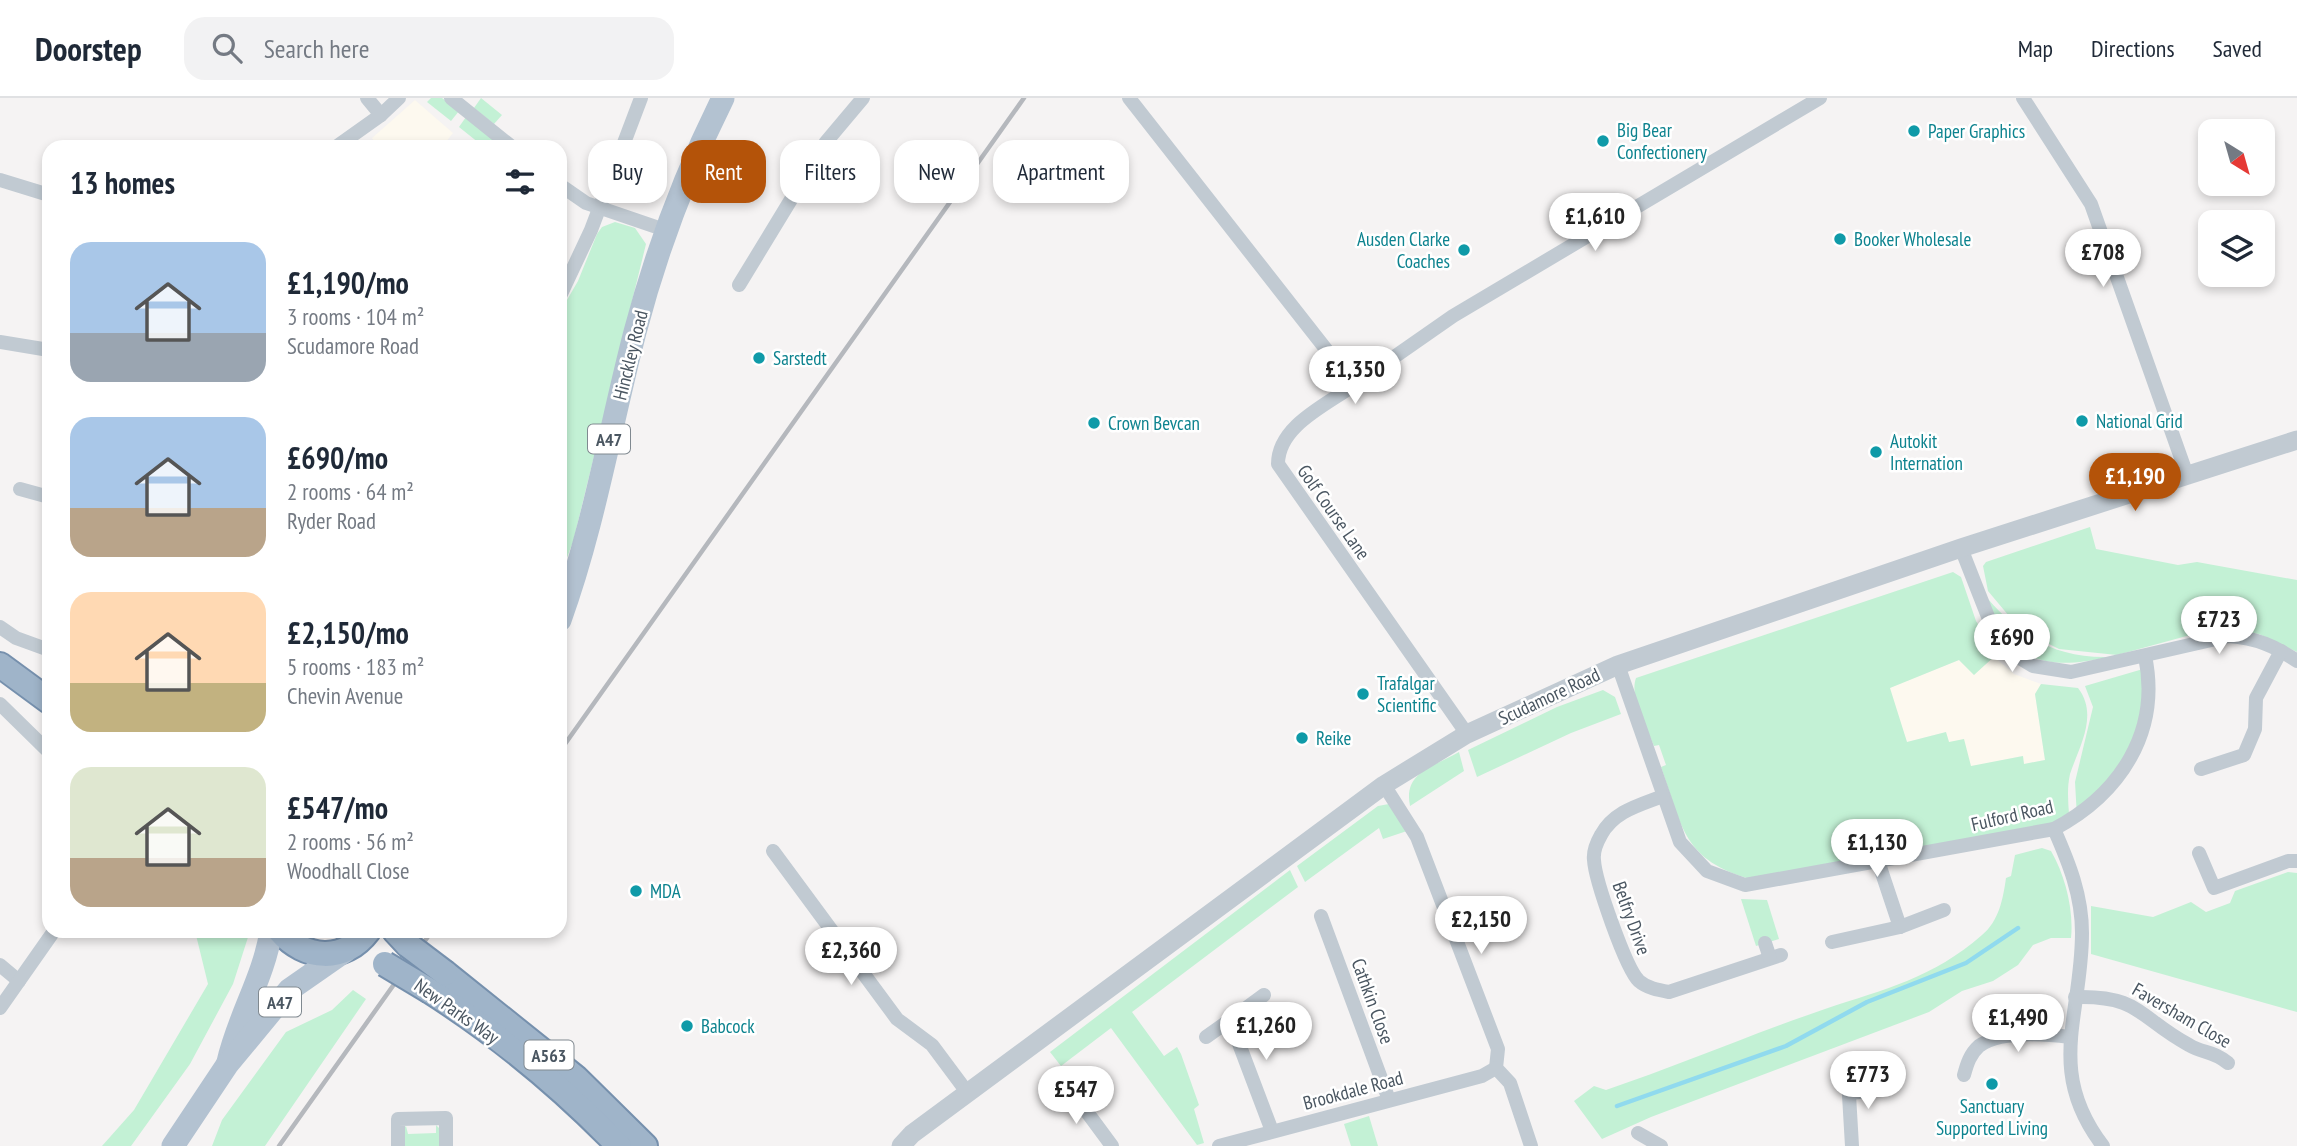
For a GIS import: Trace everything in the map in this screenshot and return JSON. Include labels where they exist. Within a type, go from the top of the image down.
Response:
[{"type":"highway","points":[[0,665],[42,696]]},
{"type":"highway","name":"A563","points":[[288,938],[301,950],[315,954],[346,950]]},
{"type":"highway","points":[[346,950],[360,938]]},
{"type":"highway","name":"New Parks Way","points":[[401,938],[437,982],[474,1019],[572,1098],[620,1146]]},
{"type":"highway","name":"New Parks Way","points":[[346,950],[437,982],[576,1078],[645,1146]]},
{"type":"main road","name":"Hinckley Road","points":[[567,598],[588,531],[635,330],[700,143],[723,98]]},
{"type":"main road","name":"A47","points":[[228,1065],[233,1038],[264,961],[269,938]]},
{"type":"main road","name":"A47","points":[[173,1146],[228,1065],[289,990],[346,950]]},
{"type":"street","points":[[367,98],[381,115]]},
{"type":"street","points":[[347,140],[381,115],[398,98]]},
{"type":"street","points":[[451,98],[503,140]]},
{"type":"street","points":[[567,280],[599,207],[641,98]]},
{"type":"street","points":[[739,285],[827,142],[863,98]]},
{"type":"street","points":[[1129,98],[1354,385],[1453,316],[1820,98]]},
{"type":"street","points":[[2023,98],[2091,204],[2187,475]]},
{"type":"street","points":[[0,180],[42,193]]},
{"type":"street","points":[[567,190],[599,207],[668,231]]},
{"type":"street","points":[[0,342],[42,349]]},
{"type":"street","name":"Golf Course Lane","points":[[1354,385],[1290,430],[1278,450],[1278,464],[1467,734]]},
{"type":"street","name":"Scudamore Road","points":[[911,1142],[967,1092],[1384,785],[1467,734],[1618,665],[1961,548],[2297,440]]},
{"type":"street","points":[[20,489],[42,495]]},
{"type":"street","points":[[1961,548],[1994,632],[2013,654],[2033,666],[2071,672],[2229,636],[2252,638],[2297,661]]},
{"type":"street","points":[[0,626],[16,638],[42,647]]},
{"type":"street","points":[[2201,769],[2244,755],[2255,729],[2256,698],[2281,651]]},
{"type":"street","name":"Fulford Road","points":[[1618,665],[1680,842],[1707,871],[1745,886],[2054,829],[2098,800],[2129,762],[2148,709],[2151,682],[2145,656]]},
{"type":"street","points":[[0,704],[42,745]]},
{"type":"street","points":[[1384,785],[1417,837],[1498,1049],[1496,1068],[1510,1083],[1531,1146]]},
{"type":"street","name":"Belfry Drive","points":[[1663,796],[1626,810],[1612,819],[1596,845],[1594,860],[1600,886],[1630,969],[1639,981],[1653,989],[1669,992],[1775,956],[1765,943]]},
{"type":"street","points":[[2054,829],[2073,873],[2080,902],[2082,934],[2070,1037],[2069,1073],[2076,1097],[2103,1146]]},
{"type":"street","points":[[773,851],[897,1020],[932,1045],[967,1092]]},
{"type":"street","points":[[2200,853],[2214,888],[2288,860],[2297,861]]},
{"type":"street","points":[[1878,861],[1900,927]]},
{"type":"street","points":[[1832,942],[1900,927],[1944,910]]},
{"type":"street","name":"Cathkin Close","points":[[1321,916],[1389,1100]]},
{"type":"street","points":[[0,1008],[49,938]]},
{"type":"street","points":[[0,965],[19,981]]},
{"type":"street","points":[[1206,1037],[1264,995]]},
{"type":"street","name":"Faversham Close","points":[[2075,997],[2100,996],[2130,1003],[2191,1047],[2220,1048],[2228,1063]]},
{"type":"street","points":[[1230,1020],[1272,1131]]},
{"type":"street","points":[[1964,1074],[1969,1058],[1980,1045],[2000,1038],[2051,1034],[2070,1037]]},
{"type":"street","name":"Brookdale Road","points":[[1219,1146],[1482,1076],[1496,1068]]},
{"type":"street","points":[[1068,1085],[1112,1146]]},
{"type":"street","points":[[1852,1146],[1849,1086],[1871,1091]]},
{"type":"street","points":[[398,1146],[398,1119],[446,1118],[446,1146]]},
{"type":"street","points":[[1639,1133],[1661,1146]]},
{"type":"shaded area","points":[[415,100],[453,133],[448,140],[372,138]]},
{"type":"shaded area","points":[[1994,657],[2014,674],[2041,684],[2035,694],[2045,760],[2024,764],[2022,756],[1970,767],[1949,742],[1946,732],[1907,742],[1889,688],[1959,660],[1974,674]]},
{"type":"green space","points":[[431,98],[442,98],[459,111],[451,121],[427,102]]},
{"type":"green space","points":[[481,98],[502,115],[494,124],[474,108]]},
{"type":"green space","points":[[466,117],[494,140],[475,140],[459,127]]},
{"type":"green space","points":[[615,222],[635,228],[646,244],[567,558],[567,300],[602,227]]},
{"type":"green space","points":[[2090,527],[2096,549],[2178,565],[2197,562],[2297,580],[2297,652],[2259,634],[2216,628],[2117,655],[2059,649],[2027,633],[1988,591],[1983,566],[1986,562]]},
{"type":"green space","points":[[1953,572],[1961,577],[1976,621],[1997,654],[1974,675],[1959,660],[1890,688],[1907,742],[1946,732],[1949,742],[1964,739],[1971,766],[2023,756],[2024,764],[2045,760],[2035,694],[2041,684],[2078,688],[2084,698],[2087,720],[2069,779],[2069,814],[2053,823],[1753,880],[1712,863],[1699,852],[1681,825],[1661,767],[1666,765],[1659,745],[1654,746],[1640,712],[1634,686],[1636,678]]},
{"type":"green space","points":[[1988,599],[2014,625],[2041,643],[2072,654],[2108,657],[2067,663],[2049,662],[2033,657],[2019,649],[2007,637]]},
{"type":"green space","points":[[2143,669],[2151,682],[2129,762],[2077,817],[2075,782],[2093,707],[2085,686]]},
{"type":"green space","points":[[1603,690],[1615,697],[1621,714],[1571,733],[1477,777],[1468,750],[1557,707]]},
{"type":"green space","points":[[1459,752],[1464,771],[1410,806],[1411,785],[1416,778],[1430,767]]},
{"type":"green space","points":[[1389,804],[1407,831],[1383,839],[1379,828],[1305,882],[1297,866],[1378,806]]},
{"type":"green space","points":[[2042,848],[2051,851],[2064,882],[2070,904],[2071,938],[2051,938],[2033,945],[2018,965],[1993,981],[1962,991],[1929,1012],[1651,1117],[1602,1139],[1574,1101],[1594,1086],[1606,1090],[1927,972],[1964,950],[1988,929],[1999,909],[2006,878],[2011,876],[2015,855]]},
{"type":"green space","points":[[1290,870],[1298,887],[1132,1012],[1164,1056],[1177,1047],[1181,1054],[1199,1105],[1194,1109],[1204,1143],[1197,1145],[1111,1028],[1061,1066],[1050,1052]]},
{"type":"green space","points":[[2288,872],[2297,873],[2297,1012],[2091,954],[2091,906],[2153,917],[2191,902],[2206,912],[2230,903],[2235,891]]},
{"type":"green space","points":[[1741,899],[1767,900],[1779,939],[1756,946]]},
{"type":"green space","points":[[197,938],[248,938],[233,984],[190,1064],[131,1146],[102,1146],[134,1110],[208,984]]},
{"type":"green space","points":[[353,990],[366,999],[265,1146],[212,1146],[222,1120],[286,1032],[332,1010]]},
{"type":"green space","points":[[1369,1116],[1378,1146],[1351,1146],[1344,1124]]},
{"type":"green space","points":[[436,1125],[441,1130],[441,1146],[403,1146],[402,1130],[406,1126],[408,1134],[436,1133]]},
{"type":"waterway","points":[[1617,1106],[1786,1046],[1867,1002],[1966,963],[2018,928]]},
{"type":"railway","points":[[567,741],[1024,98]]},
{"type":"railway","points":[[279,1146],[427,938]]},
{"type":"place","name":"Paper Graphics","points":[[1914,131]]},
{"type":"place","name":"Big Bear Confectionery","points":[[1603,141]]},
{"type":"place","name":"Booker Wholesale","points":[[1840,239]]},
{"type":"place","name":"Ausden Clarke Coaches","points":[[1464,250]]},
{"type":"place","name":"Sarstedt","points":[[759,358]]},
{"type":"place","name":"National Grid","points":[[2082,421]]},
{"type":"place","name":"Crown Bevcan","points":[[1094,423]]},
{"type":"place","name":"Autokit Internation","points":[[1876,452]]},
{"type":"place","name":"Trafalgar Scientific","points":[[1363,694]]},
{"type":"place","name":"Reike","points":[[1302,738]]},
{"type":"place","name":"MDA","points":[[636,891]]},
{"type":"place","name":"Babcock","points":[[687,1026]]},
{"type":"place","name":"Sanctuary Supported Living","points":[[1992,1084]]}]
